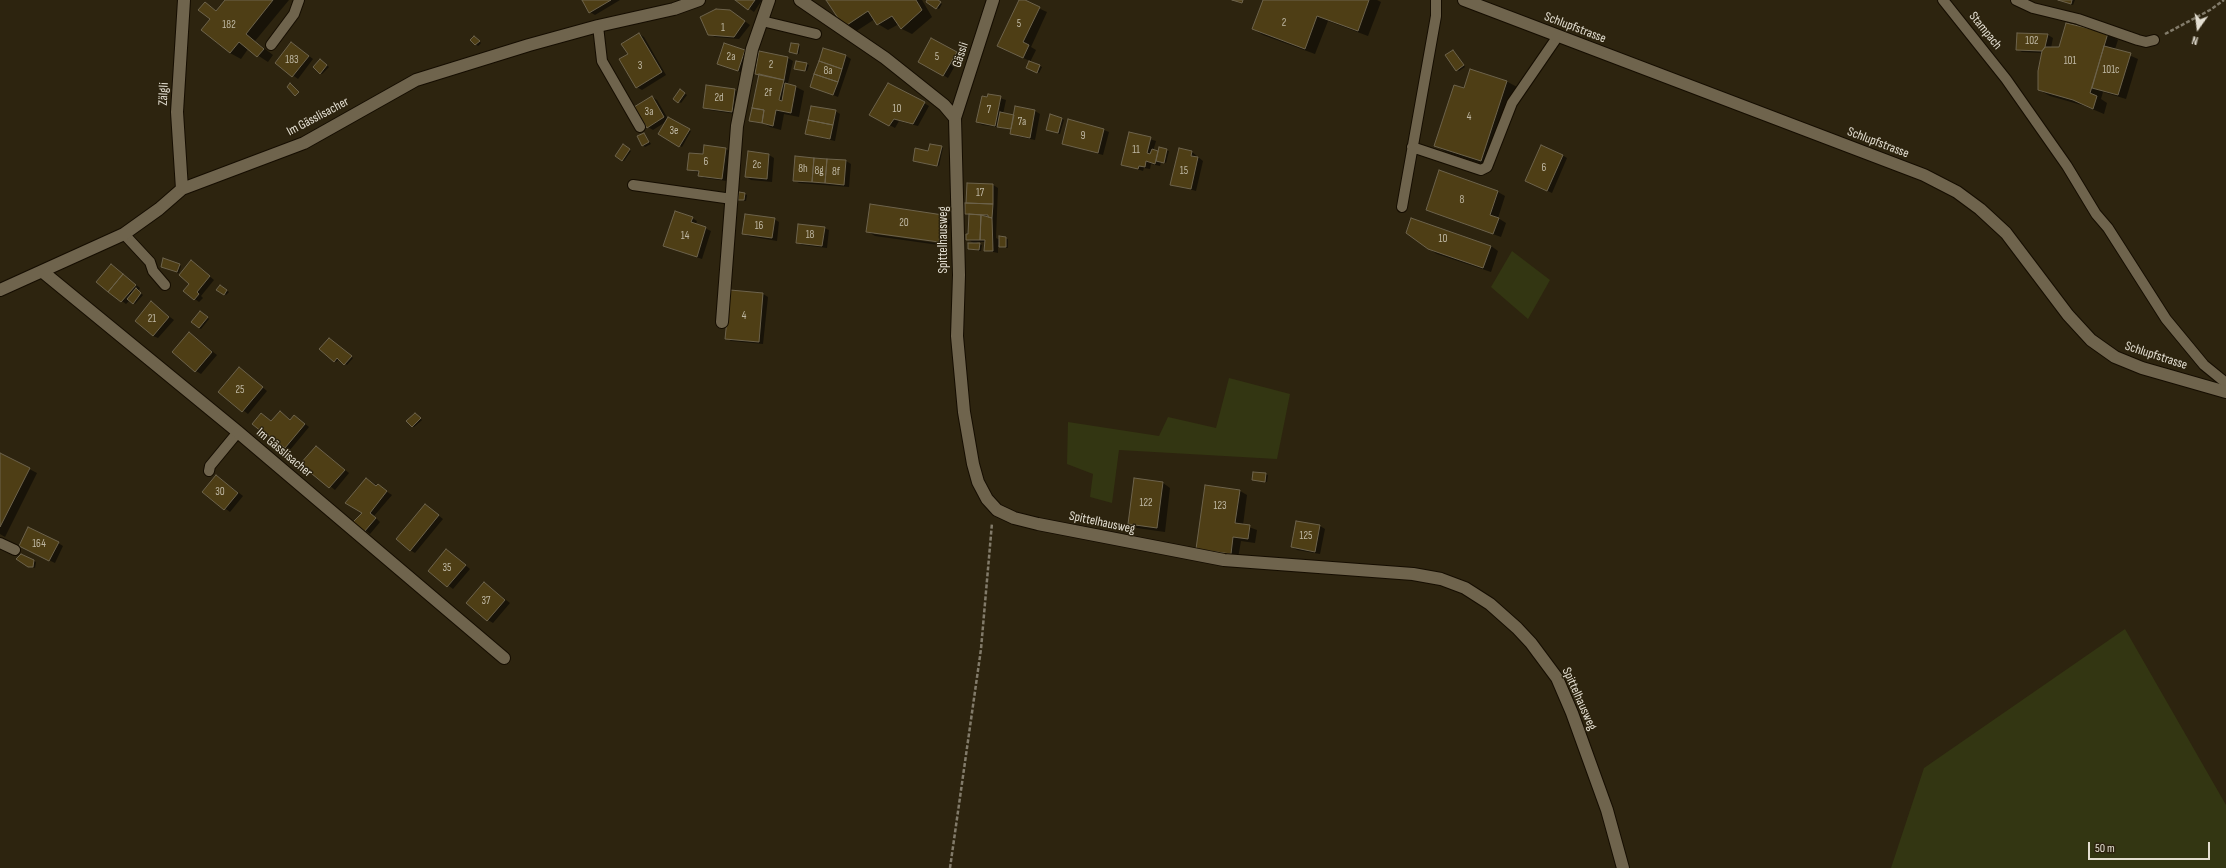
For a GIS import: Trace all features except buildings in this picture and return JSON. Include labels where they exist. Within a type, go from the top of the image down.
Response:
[{"type":"street","name":"Zälgli","points":[[182,188],[177,112],[184,0]]},
{"type":"street","name":"Im Gässlisacher","points":[[0,290],[43,272],[124,234],[159,209],[182,188],[304,143],[416,80],[482,58],[598,26],[661,12],[699,0]]},
{"type":"street","points":[[722,322],[737,126],[752,49],[769,0]]},
{"type":"street","points":[[800,0],[885,58],[944,105],[955,118]]},
{"type":"street","name":"Gässli","points":[[955,118],[993,0]]},
{"type":"street","name":"Schlupfstrasse","points":[[1464,0],[1924,175],[1957,192],[1980,209],[2006,233],[2068,315],[2091,340],[2115,358],[2142,368],[2226,392]]},
{"type":"street","name":"Spittelhausweg","points":[[955,118],[958,267],[957,336],[964,412],[973,464],[978,482],[987,499],[997,510],[1014,518],[1224,560],[1413,574],[1440,579],[1465,588],[1490,604],[1517,628],[1532,643],[1556,678],[1572,713],[1607,810],[1623,868]]},
{"type":"street","name":"Im Gässlisacher","points":[[43,272],[238,432],[504,658]]},
{"type":"lane","points":[[271,45],[294,14],[299,0]]},
{"type":"lane","points":[[1402,207],[1436,16],[1436,0]]},
{"type":"lane","name":"Stampach","points":[[1943,0],[2006,79],[2067,166],[2096,214],[2108,228],[2166,319],[2204,365],[2226,383]]},
{"type":"lane","points":[[2016,0],[2034,8],[2078,19],[2138,40],[2146,42],[2154,40]]},
{"type":"lane","points":[[762,21],[816,34]]},
{"type":"lane","points":[[598,26],[602,61],[640,127]]},
{"type":"lane","points":[[1412,147],[1481,170],[1487,167],[1512,103],[1558,36]]},
{"type":"lane","points":[[633,185],[732,199]]},
{"type":"lane","points":[[124,234],[150,262],[153,271],[165,285]]},
{"type":"lane","points":[[209,471],[210,466],[238,432]]},
{"type":"lane","points":[[0,543],[15,550]]},
{"type":"path","points":[[2154,40],[2210,10],[2224,0]]},
{"type":"path","points":[[950,868],[981,649],[990,531],[997,510]]},
{"type":"green space","points":[[1512,251],[1550,280],[1528,319],[1491,287]]},
{"type":"green space","points":[[1229,378],[1290,394],[1277,459],[1119,450],[1112,503],[1090,497],[1093,474],[1067,464],[1068,422],[1159,436],[1168,417],[1216,428]]},
{"type":"green space","points":[[2125,629],[2226,805],[2226,868],[1891,868],[1924,768]]}]
